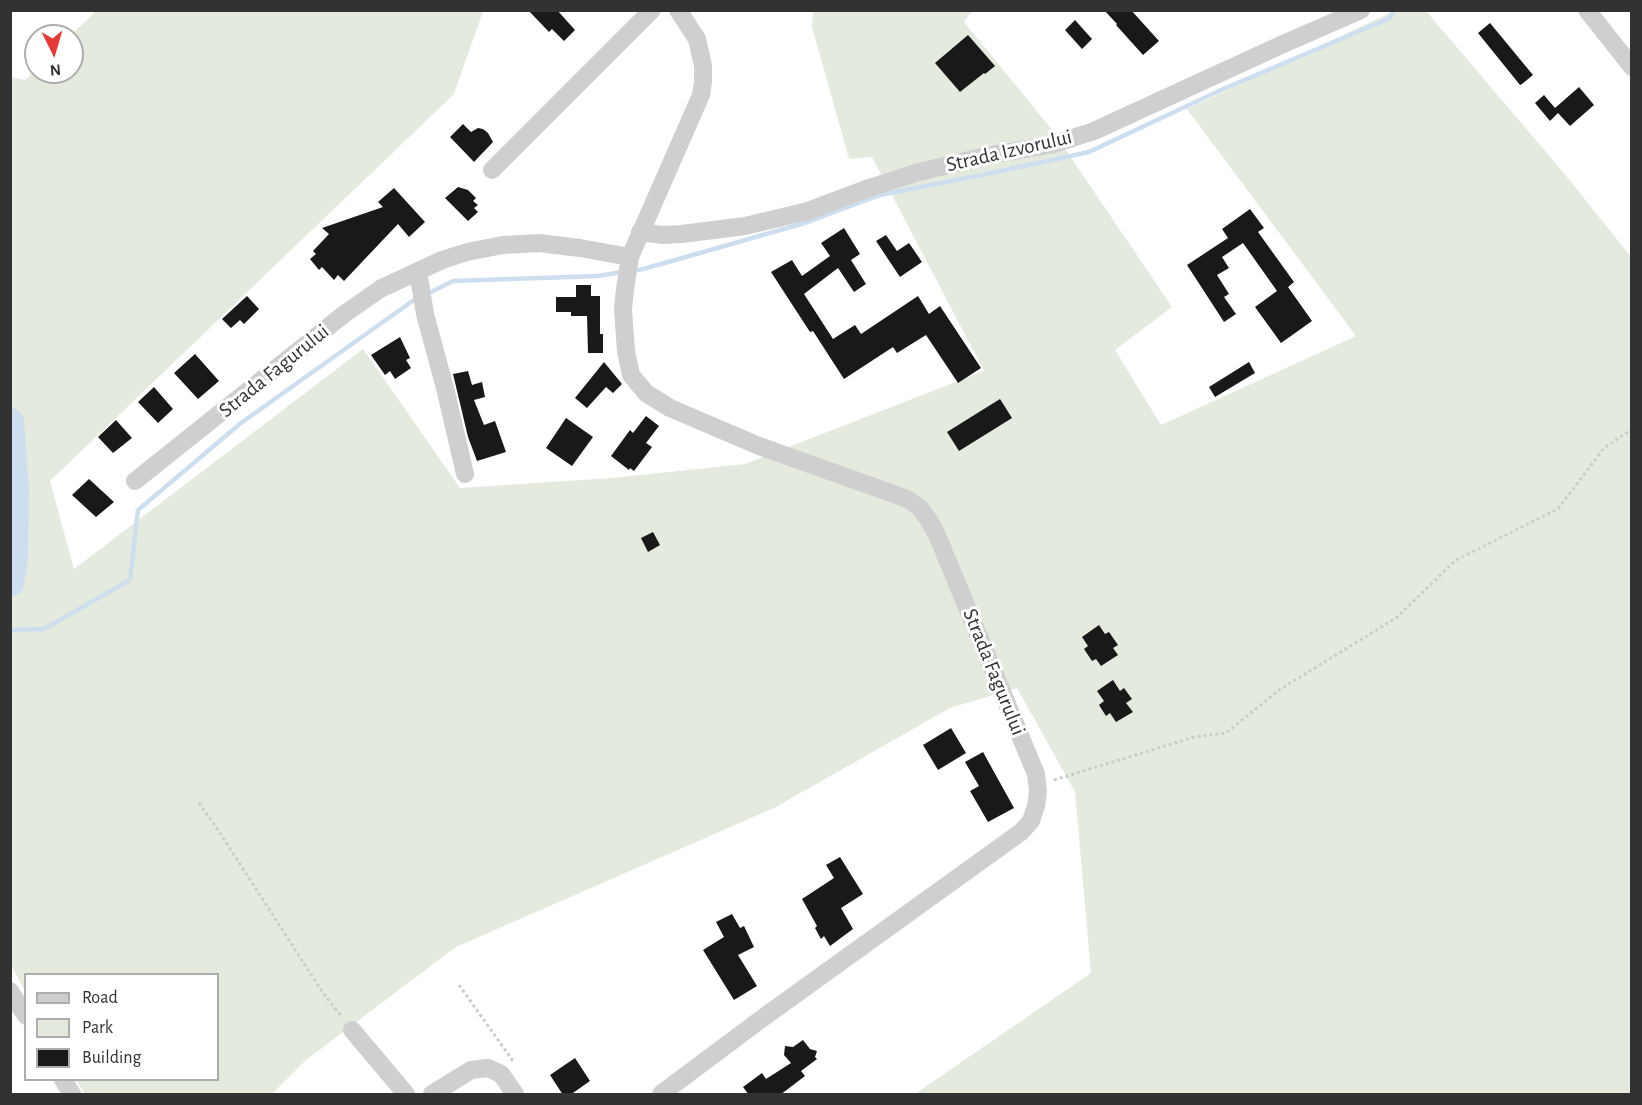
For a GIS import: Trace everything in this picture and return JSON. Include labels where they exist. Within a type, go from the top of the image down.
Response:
[{"type":"street","points":[[492,170],[652,10]]},
{"type":"street","name":"Strada Fagurului","points":[[661,1095],[773,1010],[1021,832],[1031,821],[1038,791],[1036,774],[937,535],[918,507],[905,498],[733,435],[670,408],[646,393],[631,375],[626,351],[623,309],[628,267],[640,232],[701,95],[704,82],[697,39],[678,10]]},
{"type":"street","name":"Strada Izvorului","points":[[640,232],[663,235],[682,234],[745,226],[808,211],[919,172],[986,156],[1054,144],[1094,131],[1361,10]]},
{"type":"street","points":[[1587,10],[1632,67]]},
{"type":"street","name":"Strada Fagurului","points":[[135,481],[343,315],[380,289],[421,288],[442,260],[503,245],[539,243],[580,248],[628,267]]},
{"type":"street","points":[[421,288],[465,474]]},
{"type":"street","points":[[10,991],[24,1013]]},
{"type":"street","points":[[352,1030],[406,1095]]},
{"type":"street","points":[[432,1095],[471,1070],[488,1068],[501,1074],[515,1095]]},
{"type":"street","points":[[64,1081],[72,1095]]},
{"type":"path","points":[[1038,785],[1194,737],[1226,733],[1279,690],[1396,618],[1456,560],[1558,509],[1604,448],[1632,429]]},
{"type":"path","points":[[199,803],[322,993],[352,1030]]},
{"type":"path","points":[[459,985],[517,1067]]},
{"type":"green space","points":[[96,11],[483,11],[454,94],[50,481],[74,569],[363,349],[460,488],[611,478],[745,464],[984,371],[872,157],[849,159],[812,27],[813,11],[972,11],[964,22],[1053,131],[1172,307],[1115,350],[1161,425],[1356,336],[1187,109],[1394,11],[1426,11],[1563,172],[1631,257],[1631,1094],[915,1094],[1091,973],[1075,792],[1017,688],[950,708],[774,808],[456,947],[306,1060],[272,1094],[85,1094],[77,1081],[219,1081],[219,973],[24,973],[24,989],[11,965],[10,77],[24,80],[24,84],[84,84],[82,24]]},
{"type":"building","points":[[528,10],[557,10],[575,30],[564,41],[552,29],[549,32]]},
{"type":"building","points":[[1104,10],[1131,10],[1159,41],[1143,55]]},
{"type":"building","points":[[1075,20],[1092,39],[1082,49],[1065,30]]},
{"type":"building","points":[[1490,23],[1533,75],[1522,84],[1520,85],[1478,33]]},
{"type":"building","points":[[968,35],[995,66],[960,92],[935,63]]},
{"type":"building","points":[[1579,87],[1594,105],[1570,126],[1558,113],[1550,121],[1535,103],[1544,95],[1555,108]]},
{"type":"building","points":[[463,124],[471,132],[478,128],[483,129],[493,142],[474,162],[450,137]]},
{"type":"building","points":[[458,187],[468,190],[476,198],[473,201],[478,205],[474,208],[478,212],[468,221],[445,198]]},
{"type":"building","points":[[394,188],[425,222],[409,237],[398,224],[344,281],[338,275],[334,280],[322,267],[319,270],[310,259],[316,254],[313,251],[329,234],[322,228],[383,207],[378,202]]},
{"type":"building","points":[[1250,209],[1264,228],[1258,232],[1294,282],[1288,287],[1312,321],[1281,343],[1255,307],[1277,291],[1243,243],[1222,257],[1229,268],[1217,275],[1229,294],[1224,297],[1236,314],[1224,322],[1187,265],[1228,238],[1222,229]]},
{"type":"building","points":[[844,228],[860,254],[851,260],[866,284],[854,292],[838,268],[804,294],[833,339],[855,325],[861,334],[918,296],[929,314],[940,306],[981,368],[958,383],[926,335],[897,353],[893,347],[844,379],[771,272],[792,260],[802,276],[830,256],[821,243]]},
{"type":"building","points":[[886,235],[897,251],[909,243],[922,262],[900,277],[876,241]]},
{"type":"building","points":[[576,285],[591,285],[591,296],[600,296],[600,334],[603,334],[603,353],[588,353],[587,316],[571,316],[571,312],[556,312],[556,297],[576,297]]},
{"type":"building","points":[[247,296],[259,309],[244,324],[240,320],[231,328],[222,319]]},
{"type":"building","points":[[400,337],[410,358],[406,360],[411,368],[395,379],[390,371],[385,375],[371,355]]},
{"type":"building","points":[[195,354],[219,381],[198,399],[174,373]]},
{"type":"building","points":[[604,362],[622,384],[613,393],[606,387],[587,408],[575,398]]},
{"type":"building","points":[[1249,362],[1255,373],[1215,397],[1209,387]]},
{"type":"building","points":[[468,371],[472,385],[482,382],[485,397],[474,400],[484,425],[495,421],[506,452],[477,461],[468,437],[453,374]]},
{"type":"building","points":[[154,387],[173,409],[158,423],[138,402]]},
{"type":"building","points":[[1000,399],[1012,418],[959,451],[947,432]]},
{"type":"building","points":[[646,416],[659,426],[646,443],[652,447],[634,471],[630,468],[629,470],[611,456],[630,430],[633,433]]},
{"type":"building","points":[[566,418],[593,437],[572,466],[546,448]]},
{"type":"building","points":[[116,420],[132,438],[113,453],[98,437]]},
{"type":"building","points":[[89,479],[114,502],[96,517],[72,495]]},
{"type":"building","points":[[653,532],[660,545],[648,552],[641,538]]},
{"type":"building","points":[[1099,625],[1105,634],[1109,632],[1118,645],[1113,648],[1118,655],[1101,666],[1096,659],[1092,661],[1084,649],[1088,646],[1082,637]]},
{"type":"building","points":[[1113,680],[1120,691],[1124,688],[1132,699],[1126,703],[1133,712],[1116,722],[1110,713],[1106,716],[1099,705],[1104,701],[1097,691]]},
{"type":"building","points":[[951,728],[966,753],[938,770],[923,745]]},
{"type":"building","points":[[983,752],[1014,808],[988,822],[970,791],[979,786],[965,762]]},
{"type":"building","points":[[840,857],[863,894],[841,908],[853,929],[830,946],[824,936],[821,939],[815,928],[817,926],[802,899],[834,878],[826,865]]},
{"type":"building","points":[[732,914],[740,928],[744,926],[754,947],[738,955],[757,986],[734,1000],[703,950],[724,937],[716,922]]},
{"type":"building","points":[[803,1040],[810,1049],[817,1051],[815,1057],[817,1059],[801,1071],[805,1076],[780,1095],[749,1095],[743,1087],[762,1073],[766,1079],[791,1063],[784,1055],[785,1046],[793,1047]]},
{"type":"building","points":[[575,1058],[590,1081],[570,1095],[563,1095],[550,1075]]},
{"type":"waterway","points":[[633,271],[805,223],[880,195],[1089,152],[1221,90],[1390,18],[1394,10]]},
{"type":"waterway","points":[[427,294],[453,281],[598,276],[622,272]]},
{"type":"waterway","points":[[10,630],[44,629],[130,580],[138,510],[241,423],[419,298]]},
{"type":"waterway","points":[[10,422],[15,489],[14,558],[10,583]]}]
